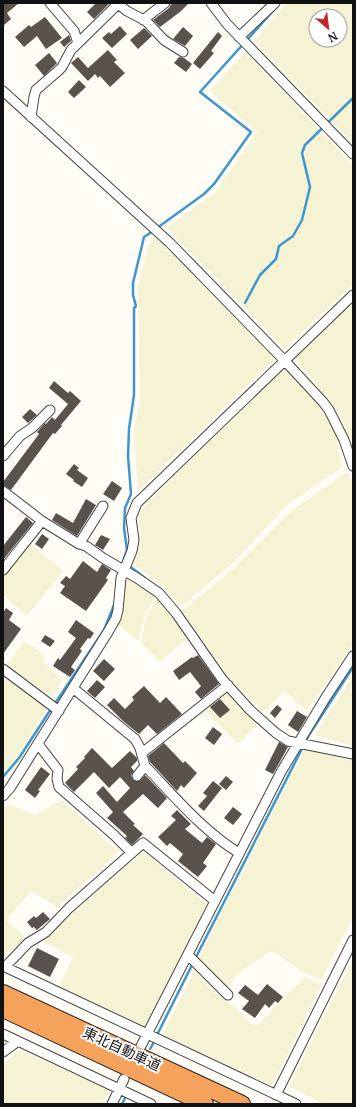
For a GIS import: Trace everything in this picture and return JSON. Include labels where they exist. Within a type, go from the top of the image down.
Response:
[{"type":"highway","name":"東北自動車道","points":[[3,993],[242,1104]]},
{"type":"highway","name":"東北自動車道","points":[[3,1009],[205,1104]]},
{"type":"street","points":[[50,3],[74,31],[78,44]]},
{"type":"street","points":[[31,117],[36,90],[62,67],[67,56],[118,3],[127,11],[143,20],[164,40],[183,52]]},
{"type":"street","points":[[143,20],[165,3]]},
{"type":"street","points":[[211,3],[227,24],[353,154]]},
{"type":"street","points":[[240,37],[275,3]]},
{"type":"street","points":[[3,91],[170,243],[285,361],[329,410],[344,440],[353,466]]},
{"type":"street","points":[[3,796],[10,788],[59,711],[116,618],[119,588],[124,570],[132,551],[134,540],[131,518],[137,503],[353,295]]},
{"type":"street","points":[[3,456],[20,436],[32,428],[50,410]]},
{"type":"street","points":[[3,491],[42,521],[79,544],[86,546],[159,593],[222,679],[250,710],[276,733],[288,741],[353,754]]},
{"type":"street","points":[[79,544],[103,506]]},
{"type":"street","points":[[3,570],[42,521]]},
{"type":"street","points":[[142,1046],[281,772],[326,697],[353,656]]},
{"type":"street","points":[[3,669],[59,711]]},
{"type":"street","points":[[142,753],[228,685]]},
{"type":"street","points":[[73,688],[136,739],[142,753],[145,766],[198,822],[239,853]]},
{"type":"street","points":[[38,744],[58,770],[57,779],[59,787],[104,826],[132,853]]},
{"type":"street","points":[[137,776],[145,766]]},
{"type":"street","points":[[215,901],[143,843],[69,908],[46,932],[28,943],[4,966],[147,1035],[296,1104]]},
{"type":"street","points":[[276,1094],[353,940]]},
{"type":"street","points":[[188,955],[228,995]]},
{"type":"street","points":[[3,1034],[151,1104]]},
{"type":"street","points":[[3,1052],[18,1040]]},
{"type":"street","points":[[112,1104],[124,1079]]},
{"type":"shaded area","points":[[287,3],[353,3],[353,143],[254,41]]},
{"type":"shaded area","points":[[245,52],[353,165],[353,284],[285,349],[167,228],[215,193],[257,132],[210,91]]},
{"type":"shaded area","points":[[155,238],[275,359],[138,491],[134,428],[140,402],[138,286],[149,245]]},
{"type":"shaded area","points":[[353,303],[353,451],[344,424],[328,399],[295,359]]},
{"type":"shaded area","points":[[285,368],[319,405],[336,435],[342,467],[287,505],[233,563],[181,607],[163,585],[134,565],[141,539],[138,516],[150,500]]},
{"type":"shaded area","points":[[347,472],[353,483],[353,644],[307,711],[284,691],[264,712],[230,679],[182,611],[231,571],[291,511]]},
{"type":"shaded area","points":[[31,544],[63,571],[27,616],[3,595],[3,578]]},
{"type":"shaded area","points":[[127,576],[156,595],[145,614],[138,641],[117,624]]},
{"type":"shaded area","points":[[158,597],[189,637],[160,662],[141,643],[147,615]]},
{"type":"shaded area","points":[[24,641],[44,654],[44,663],[63,680],[52,697],[7,665]]},
{"type":"shaded area","points":[[3,675],[47,708],[3,779]]},
{"type":"shaded area","points":[[353,676],[353,746],[315,735]]},
{"type":"shaded area","points":[[227,690],[258,724],[238,744],[203,709]]},
{"type":"shaded area","points":[[305,748],[353,761],[353,918],[321,980],[299,970],[272,950],[239,973],[227,988],[198,959]]},
{"type":"shaded area","points":[[62,800],[119,852],[57,907],[31,891],[6,920],[27,939],[3,956],[3,810],[8,804],[35,815]]},
{"type":"shaded area","points":[[143,852],[207,904],[145,1027],[59,987],[73,957],[43,942],[71,915]]},
{"type":"shaded area","points":[[353,959],[353,1104],[324,1104],[289,1086]]},
{"type":"shaded area","points":[[194,971],[215,993],[227,1001],[256,1027],[305,977],[322,984],[272,1085],[162,1035]]},
{"type":"shaded area","points":[[20,1050],[110,1090],[103,1104],[3,1104],[3,1064]]},
{"type":"building","points":[[3,3],[19,3],[7,13],[11,19],[3,26]]},
{"type":"building","points":[[96,3],[110,3],[94,19],[87,12]]},
{"type":"building","points":[[172,3],[189,3],[160,27],[153,20],[169,8]]},
{"type":"building","points":[[45,17],[62,38],[46,49],[37,36],[24,47],[15,37],[29,25],[31,27]]},
{"type":"building","points":[[120,26],[127,34],[112,48],[102,38],[109,32],[111,34]]},
{"type":"building","points":[[183,27],[193,36],[185,46],[173,39]]},
{"type":"building","points":[[144,28],[152,36],[138,49],[130,40]]},
{"type":"building","points":[[218,32],[222,36],[211,51],[214,53],[200,69],[193,63]]},
{"type":"building","points":[[69,35],[71,41],[64,47],[60,42]]},
{"type":"building","points":[[108,50],[117,60],[114,62],[125,73],[110,87],[100,76],[98,78],[95,74],[88,81],[71,63],[78,57],[88,68]]},
{"type":"building","points":[[49,53],[57,63],[44,76],[35,65]]},
{"type":"building","points":[[179,57],[184,58],[192,64],[186,72],[174,63]]},
{"type":"building","points":[[79,80],[86,87],[74,98],[68,92]]},
{"type":"building","points":[[54,381],[68,393],[70,391],[81,401],[55,434],[53,433],[11,490],[3,485],[3,482],[39,434],[37,432],[52,417],[55,420],[68,404],[49,388]]},
{"type":"building","points":[[30,409],[37,415],[28,423],[22,417]]},
{"type":"building","points":[[74,464],[79,468],[77,470],[88,478],[82,487],[66,474]]},
{"type":"building","points":[[112,481],[122,488],[114,501],[103,494]]},
{"type":"building","points":[[86,499],[96,505],[77,536],[52,520],[56,513],[73,523]]},
{"type":"building","points":[[26,517],[33,523],[3,560],[3,546]]},
{"type":"building","points":[[42,534],[49,539],[42,549],[35,544]]},
{"type":"building","points":[[101,535],[110,539],[103,550],[95,545]]},
{"type":"building","points":[[83,561],[97,572],[102,564],[111,570],[106,578],[108,580],[86,611],[60,593],[65,586],[60,583],[66,576],[70,579]]},
{"type":"building","points":[[6,608],[13,613],[9,620],[21,629],[3,654],[3,613]]},
{"type":"building","points":[[76,620],[94,633],[90,639],[88,638],[80,649],[82,651],[71,667],[75,670],[70,677],[53,666],[58,658],[60,660],[76,638],[68,632]]},
{"type":"building","points":[[45,635],[55,641],[50,647],[41,641]]},
{"type":"building","points":[[198,655],[219,684],[201,699],[195,692],[201,686],[190,672],[179,680],[173,671],[192,657],[193,658]]},
{"type":"building","points":[[104,659],[115,669],[104,681],[93,671]]},
{"type":"building","points":[[97,680],[105,687],[95,698],[87,691]]},
{"type":"building","points":[[144,686],[160,703],[166,697],[182,714],[157,734],[148,725],[139,734],[107,705],[114,698],[125,709],[134,700],[132,697]]},
{"type":"building","points":[[220,699],[230,710],[220,718],[210,707]]},
{"type":"building","points":[[277,705],[282,709],[275,718],[270,713]]},
{"type":"building","points":[[297,711],[307,717],[298,732],[288,725]]},
{"type":"building","points":[[213,727],[222,734],[214,745],[205,738]]},
{"type":"building","points":[[279,742],[288,747],[273,774],[265,770]]},
{"type":"building","points":[[164,743],[183,763],[185,761],[197,773],[184,788],[181,785],[177,791],[150,762],[148,756]]},
{"type":"building","points":[[92,748],[112,768],[130,751],[137,758],[137,761],[131,767],[134,771],[131,775],[133,780],[140,781],[145,775],[167,798],[158,808],[143,794],[123,812],[135,824],[133,825],[143,834],[132,845],[125,838],[127,836],[107,818],[113,812],[96,793],[103,786],[117,802],[130,788],[120,777],[109,788],[94,772],[74,792],[65,783],[78,769],[76,767]]},
{"type":"building","points":[[41,767],[50,774],[38,790],[40,791],[35,798],[25,790]]},
{"type":"building","points":[[226,776],[233,782],[226,790],[219,784]]},
{"type":"building","points":[[213,781],[222,788],[204,811],[198,806],[207,796],[203,793]]},
{"type":"building","points":[[233,807],[242,814],[233,825],[224,818]]},
{"type":"building","points":[[177,810],[191,824],[185,829],[202,843],[207,837],[216,844],[203,863],[207,866],[198,877],[178,861],[183,854],[170,843],[167,846],[158,837],[176,820],[171,816]]},
{"type":"building","points":[[43,912],[50,919],[37,930],[34,927],[32,928],[27,922],[34,916],[36,918]]},
{"type":"building","points":[[37,948],[59,959],[50,977],[28,966]]},
{"type":"building","points":[[267,984],[283,997],[278,1003],[275,1001],[269,1008],[265,1004],[255,1018],[242,1009],[249,1001],[238,993],[245,985],[258,995]]},
{"type":"waterway","points":[[157,228],[204,194],[214,184],[251,132],[200,92],[273,11]]},
{"type":"waterway","points":[[245,303],[260,275],[276,259],[279,246],[293,236],[302,220],[310,187],[302,153],[305,145],[353,98]]},
{"type":"waterway","points":[[122,565],[127,550],[124,528],[125,508],[131,494],[128,456],[129,429],[134,395],[134,308],[136,306],[133,295],[133,283],[144,237],[153,231]]},
{"type":"waterway","points":[[128,565],[145,578]]},
{"type":"waterway","points":[[54,705],[104,630],[114,605]]},
{"type":"waterway","points":[[195,959],[309,735],[353,667]]},
{"type":"waterway","points":[[3,777],[19,758],[51,709]]},
{"type":"waterway","points":[[157,1035],[193,963]]},
{"type":"waterway","points":[[150,1049],[155,1040]]},
{"type":"waterway","points":[[122,1104],[126,1096]]}]
